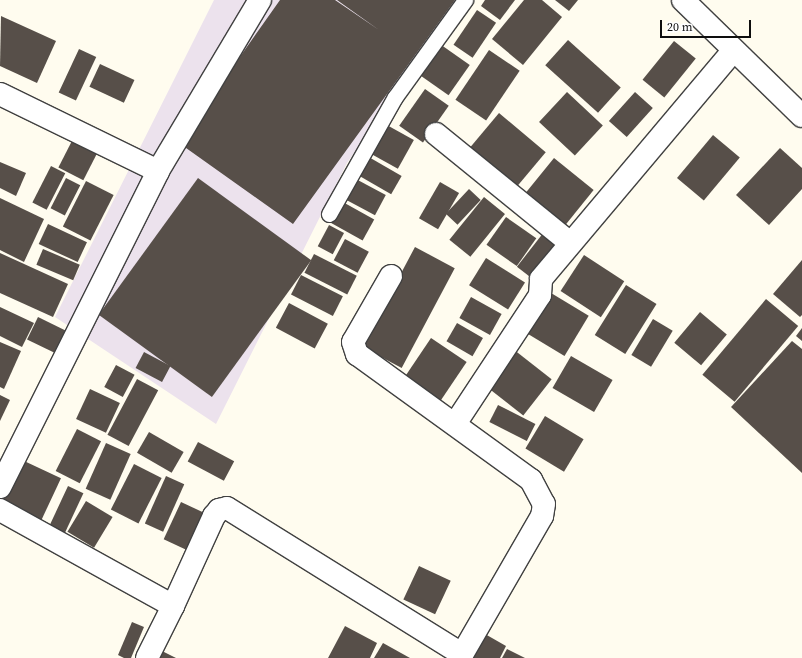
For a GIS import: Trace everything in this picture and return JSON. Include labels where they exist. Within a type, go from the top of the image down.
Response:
[{"type":"street","points":[[0,487],[158,171],[260,0]]},
{"type":"street","points":[[683,0],[733,51],[802,116]]},
{"type":"street","points":[[455,424],[540,295],[541,279],[733,51]]},
{"type":"street","points":[[0,94],[158,171]]},
{"type":"street","points":[[436,134],[570,243]]},
{"type":"street","points":[[147,658],[174,606],[214,516],[219,510],[227,508],[462,656],[542,516],[544,504],[531,480],[354,349],[353,342],[391,276]]},
{"type":"street","points":[[0,510],[174,606]]},
{"type":"lane","points":[[329,214],[395,97],[465,0]]},
{"type":"shaded area","points":[[214,0],[461,0],[347,163],[216,424],[55,317]]},
{"type":"building","points":[[280,0],[335,0],[379,30],[337,0],[455,0],[293,224],[179,143]]},
{"type":"building","points":[[485,0],[515,0],[500,20],[481,6]]},
{"type":"building","points":[[524,0],[542,0],[562,17],[523,65],[492,39]]},
{"type":"building","points":[[555,0],[578,0],[569,11]]},
{"type":"building","points":[[477,10],[496,23],[473,58],[454,45]]},
{"type":"building","points":[[1,16],[56,41],[37,83],[0,66]]},
{"type":"building","points":[[568,40],[621,88],[598,113],[545,65]]},
{"type":"building","points":[[674,41],[696,59],[664,97],[643,80]]},
{"type":"building","points":[[437,42],[470,65],[449,95],[416,72]]},
{"type":"building","points":[[79,49],[96,57],[76,101],[59,93]]},
{"type":"building","points":[[489,50],[520,71],[486,120],[455,100]]},
{"type":"building","points":[[100,64],[134,80],[124,103],[89,87]]},
{"type":"building","points":[[425,89],[449,106],[423,142],[399,126]]},
{"type":"building","points":[[567,92],[603,125],[575,155],[539,122]]},
{"type":"building","points":[[635,92],[653,108],[627,137],[609,121]]},
{"type":"building","points":[[499,113],[546,152],[517,187],[470,147]]},
{"type":"building","points":[[385,124],[414,140],[398,169],[369,153]]},
{"type":"building","points":[[77,131],[102,144],[83,180],[58,168]]},
{"type":"building","points":[[713,135],[740,157],[704,200],[677,178]]},
{"type":"building","points":[[780,148],[802,168],[802,189],[769,225],[736,195]]},
{"type":"building","points":[[367,156],[402,176],[391,194],[356,174]]},
{"type":"building","points":[[554,158],[594,190],[563,228],[523,196]]},
{"type":"building","points":[[0,162],[26,173],[16,196],[0,188]]},
{"type":"building","points":[[51,166],[65,173],[47,210],[32,203]]},
{"type":"building","points":[[66,178],[80,185],[65,216],[51,208]]},
{"type":"building","points":[[198,178],[311,260],[212,397],[99,315]]},
{"type":"building","points":[[354,178],[386,195],[375,215],[343,198]]},
{"type":"building","points":[[86,181],[114,195],[90,241],[63,226]]},
{"type":"building","points":[[440,182],[459,193],[438,229],[419,218]]},
{"type":"building","points":[[469,189],[481,200],[458,225],[446,214]]},
{"type":"building","points":[[484,197],[505,214],[470,257],[449,240]]},
{"type":"building","points":[[0,198],[44,219],[24,262],[0,250]]},
{"type":"building","points":[[341,201],[374,219],[363,240],[329,222]]},
{"type":"building","points":[[506,217],[536,238],[517,266],[486,245]]},
{"type":"building","points":[[48,224],[87,242],[78,262],[39,244]]},
{"type":"building","points":[[329,225],[344,233],[333,254],[318,246]]},
{"type":"building","points":[[544,232],[562,246],[535,281],[517,267]]},
{"type":"building","points":[[345,239],[369,252],[358,273],[334,260]]},
{"type":"building","points":[[415,247],[455,268],[402,368],[362,347]]},
{"type":"building","points":[[43,249],[80,265],[73,280],[36,265]]},
{"type":"building","points":[[0,253],[68,284],[53,317],[0,293]]},
{"type":"building","points":[[314,254],[357,276],[347,295],[304,273]]},
{"type":"building","points":[[584,255],[624,281],[601,317],[561,291]]},
{"type":"building","points":[[486,258],[525,282],[508,310],[469,285]]},
{"type":"building","points":[[802,260],[802,315],[800,317],[773,294]]},
{"type":"building","points":[[301,275],[343,296],[333,316],[291,295]]},
{"type":"building","points":[[626,285],[657,304],[625,354],[595,335]]},
{"type":"building","points":[[551,293],[589,316],[565,356],[527,333]]},
{"type":"building","points":[[471,297],[502,314],[490,335],[459,318]]},
{"type":"building","points":[[766,299],[798,326],[735,402],[702,375]]},
{"type":"building","points":[[289,303],[328,324],[315,348],[276,328]]},
{"type":"building","points":[[0,307],[34,323],[22,347],[0,336]]},
{"type":"building","points":[[700,312],[727,334],[701,365],[674,343]]},
{"type":"building","points":[[38,317],[69,332],[58,354],[27,339]]},
{"type":"building","points":[[653,319],[673,331],[651,367],[631,355]]},
{"type":"building","points":[[457,323],[483,338],[472,356],[446,341]]},
{"type":"building","points":[[802,328],[802,341],[796,336]]},
{"type":"building","points":[[431,338],[467,362],[437,406],[401,382]]},
{"type":"building","points":[[792,341],[802,349],[802,473],[731,407]]},
{"type":"building","points":[[0,342],[21,351],[4,389],[0,387]]},
{"type":"building","points":[[513,349],[552,379],[523,415],[485,385]]},
{"type":"building","points":[[144,352],[170,366],[162,382],[136,368]]},
{"type":"building","points":[[571,356],[613,380],[594,412],[552,388]]},
{"type":"building","points":[[116,365],[135,375],[123,397],[104,387]]},
{"type":"building","points":[[137,379],[158,390],[129,446],[107,435]]},
{"type":"building","points":[[90,389],[120,403],[106,433],[76,419]]},
{"type":"building","points":[[0,395],[10,400],[0,421]]},
{"type":"building","points":[[498,405],[535,424],[527,441],[489,422]]},
{"type":"building","points":[[545,416],[584,439],[564,472],[525,449]]},
{"type":"building","points":[[77,429],[101,441],[80,483],[56,471]]},
{"type":"building","points":[[149,432],[184,452],[172,473],[137,453]]},
{"type":"building","points":[[198,442],[234,461],[224,481],[188,461]]},
{"type":"building","points":[[106,443],[131,454],[110,500],[86,489]]},
{"type":"building","points":[[22,460],[61,478],[39,525],[0,507]]},
{"type":"building","points":[[134,464],[162,478],[138,524],[111,509]]},
{"type":"building","points":[[166,476],[184,484],[163,532],[145,524]]},
{"type":"building","points":[[68,486],[83,493],[62,539],[46,532]]},
{"type":"building","points":[[86,501],[113,517],[94,548],[67,532]]},
{"type":"building","points":[[181,502],[205,513],[187,550],[164,539]]},
{"type":"building","points":[[419,566],[451,581],[435,614],[403,600]]},
{"type":"building","points":[[132,622],[144,627],[131,658],[124,658],[118,655]]},
{"type":"building","points":[[345,626],[377,643],[370,658],[328,658]]},
{"type":"building","points":[[485,634],[506,646],[500,658],[472,658]]},
{"type":"building","points":[[383,643],[410,658],[374,658]]},
{"type":"building","points":[[507,649],[525,658],[502,658]]},
{"type":"building","points":[[162,651],[176,658],[159,658]]}]
